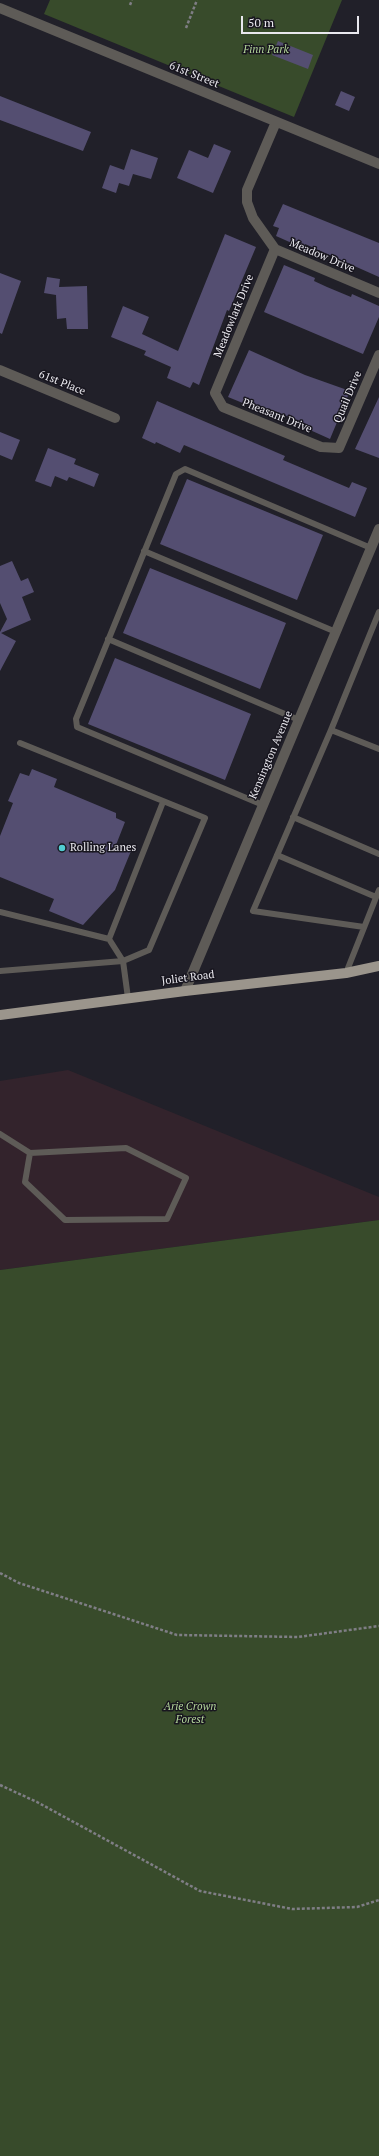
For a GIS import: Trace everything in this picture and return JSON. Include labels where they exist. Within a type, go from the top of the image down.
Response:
[{"type":"main road","name":"Joliet Road","points":[[0,1015],[346,972],[379,966]]},
{"type":"street","name":"61st Street","points":[[0,8],[379,164]]},
{"type":"street","name":"Meadow Drive","points":[[276,122],[247,190],[246,202],[252,218],[275,249],[379,293]]},
{"type":"street","name":"Meadowlark Drive","points":[[215,393],[275,249]]},
{"type":"street","name":"Quail Drive","points":[[339,448],[379,355]]},
{"type":"street","name":"61st Place","points":[[0,370],[115,418]]},
{"type":"street","name":"Pheasant Drive","points":[[215,393],[223,407],[321,447],[339,448]]},
{"type":"street","name":"Kensington Avenue","points":[[185,991],[379,529]]},
{"type":"lane","points":[[263,805],[77,728],[76,719],[176,474],[185,469],[371,548]]},
{"type":"lane","points":[[144,551],[336,632]]},
{"type":"lane","points":[[364,927],[253,912],[379,612]]},
{"type":"lane","points":[[108,639],[299,720]]},
{"type":"lane","points":[[330,730],[379,749]]},
{"type":"lane","points":[[0,971],[123,961],[149,950],[205,818],[20,744]]},
{"type":"lane","points":[[109,938],[163,802]]},
{"type":"lane","points":[[294,817],[379,854]]},
{"type":"lane","points":[[277,855],[376,897]]},
{"type":"lane","points":[[346,972],[379,890]]},
{"type":"lane","points":[[0,912],[109,938],[123,961],[128,998]]},
{"type":"lane","points":[[0,1134],[30,1153],[126,1148],[186,1178],[167,1219],[65,1220],[25,1182],[30,1153]]},
{"type":"path","points":[[130,5],[132,0]]},
{"type":"path","points":[[186,28],[198,0]]},
{"type":"path","points":[[0,1573],[19,1583],[177,1635],[298,1637],[379,1626]]},
{"type":"path","points":[[0,1785],[37,1802],[200,1891],[292,1909],[356,1907],[379,1900]]},
{"type":"shaded area","points":[[68,1070],[379,1197],[379,1220],[0,1270],[0,1081]]},
{"type":"green space","name":"Finn Park","points":[[50,0],[342,0],[294,117],[44,14]]},
{"type":"green space","name":"Arie Crown Forest","points":[[379,1220],[379,2156],[0,2156],[0,1270]]},
{"type":"building","points":[[278,41],[313,55],[308,69],[272,55]]},
{"type":"building","points":[[341,91],[355,97],[349,111],[335,105]]},
{"type":"building","points":[[0,96],[91,132],[83,151],[0,120]]},
{"type":"building","points":[[214,144],[231,151],[213,193],[177,178],[189,150],[208,158]]},
{"type":"building","points":[[131,149],[158,158],[151,179],[133,174],[129,186],[119,183],[116,193],[102,188],[110,165],[124,170]]},
{"type":"building","points":[[283,204],[379,243],[379,277],[305,244],[303,248],[276,236],[279,228],[273,226]]},
{"type":"building","points":[[225,234],[256,247],[229,311],[227,310],[199,385],[193,382],[190,388],[167,378],[171,367],[144,355],[146,351],[111,337],[123,306],[149,317],[142,334],[178,351]]},
{"type":"building","points":[[284,265],[315,278],[314,281],[327,287],[351,297],[352,294],[379,306],[379,317],[363,354],[264,312]]},
{"type":"building","points":[[0,273],[21,281],[2,334],[0,333]]},
{"type":"building","points":[[47,277],[60,279],[59,287],[87,286],[88,329],[67,329],[66,318],[57,319],[56,295],[44,293]]},
{"type":"building","points":[[249,350],[305,375],[350,391],[330,439],[299,425],[301,422],[275,411],[261,407],[260,410],[228,397]]},
{"type":"building","points":[[379,397],[379,458],[355,449]]},
{"type":"building","points":[[157,401],[285,456],[283,460],[349,488],[352,482],[367,488],[355,517],[184,445],[180,453],[156,442],[155,444],[142,438]]},
{"type":"building","points":[[0,432],[20,440],[12,460],[0,455]]},
{"type":"building","points":[[48,448],[76,459],[74,464],[99,474],[94,487],[69,477],[67,481],[55,476],[51,487],[35,481]]},
{"type":"building","points":[[187,479],[323,535],[297,600],[160,544]]},
{"type":"building","points":[[12,561],[21,581],[28,578],[34,592],[22,597],[31,620],[1,633],[16,641],[0,671],[0,632],[7,619],[0,603],[0,566]]},
{"type":"building","points":[[150,568],[286,623],[260,689],[123,633]]},
{"type":"building","points":[[115,658],[251,714],[225,780],[88,724]]},
{"type":"building","name":"Rolling Lanes","points":[[32,769],[57,779],[54,787],[116,813],[116,818],[125,822],[116,845],[131,851],[115,890],[83,925],[49,911],[54,899],[0,877],[0,836],[13,803],[8,801],[20,773],[29,776]]},
{"type":"place","name":"Rolling Lanes","points":[[62,848]]}]
